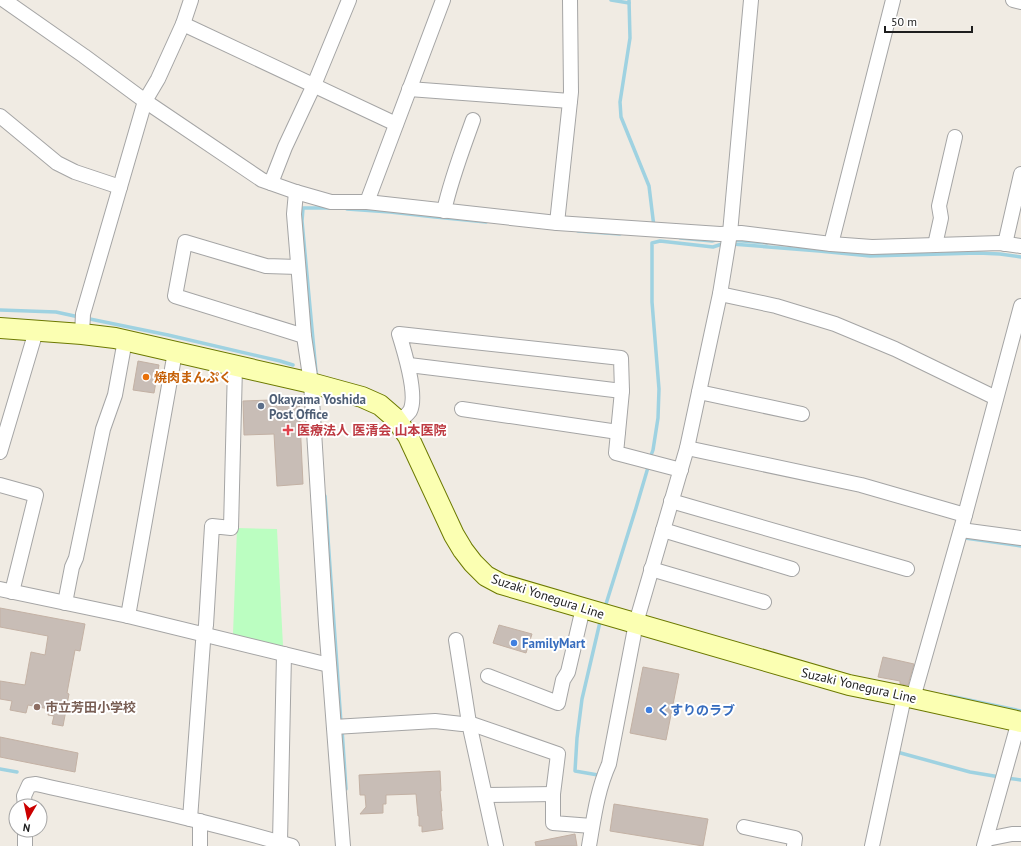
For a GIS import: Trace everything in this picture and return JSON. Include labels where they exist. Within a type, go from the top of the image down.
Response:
[{"type":"main road","name":"Suzaki Yonegura Line","points":[[0,328],[36,330],[83,323],[115,338],[236,366],[310,376],[380,405],[395,418],[408,436],[454,535],[463,550],[486,576],[501,584],[849,685],[1020,721]]},
{"type":"street","points":[[4,0],[145,101],[262,180],[296,192],[331,202],[367,202],[557,223],[720,234],[729,239]]},
{"type":"street","points":[[83,323],[145,101],[158,79],[183,24],[190,0]]},
{"type":"street","points":[[271,183],[285,147],[314,85],[348,0]]},
{"type":"street","points":[[367,202],[443,0]]},
{"type":"street","points":[[557,223],[571,92],[570,0]]},
{"type":"street","points":[[589,846],[597,797],[602,779],[609,764],[636,623],[687,448],[720,294],[729,239],[751,0]]},
{"type":"street","points":[[831,244],[893,0]]},
{"type":"street","points":[[1013,0],[1021,2]]},
{"type":"street","points":[[183,24],[396,124]]},
{"type":"street","points":[[409,89],[570,101]]},
{"type":"street","points":[[0,116],[57,163],[75,172],[120,187]]},
{"type":"street","points":[[444,210],[454,170],[473,120]]},
{"type":"street","points":[[935,245],[941,218],[939,206],[956,137]]},
{"type":"street","points":[[1005,244],[1021,174]]},
{"type":"street","points":[[296,192],[294,214],[304,336],[310,376],[329,665],[339,726],[343,846]]},
{"type":"street","points":[[729,239],[741,233],[831,244],[872,247],[1000,243],[1021,246]]},
{"type":"street","points":[[298,267],[266,266],[185,242],[175,296],[304,336]]},
{"type":"street","points":[[720,294],[776,306],[835,324],[895,349],[996,398]]},
{"type":"street","points":[[872,846],[909,697],[961,530],[1021,306]]},
{"type":"street","points":[[0,452],[36,330]]},
{"type":"street","points":[[398,422],[410,411],[412,398],[408,365],[399,334],[620,358],[622,391],[616,453],[681,470]]},
{"type":"street","points":[[65,603],[103,429],[115,395],[124,340]]},
{"type":"street","points":[[128,616],[175,352]]},
{"type":"street","points":[[408,365],[622,391]]},
{"type":"street","points":[[200,846],[195,820],[203,642],[206,626],[212,526],[231,528],[236,366]]},
{"type":"street","points":[[699,392],[802,414]]},
{"type":"street","points":[[462,409],[618,432]]},
{"type":"street","points":[[687,448],[861,486],[965,515]]},
{"type":"street","points":[[0,485],[36,495],[6,590],[128,616],[329,665]]},
{"type":"street","points":[[672,501],[907,569]]},
{"type":"street","points":[[663,530],[792,569]]},
{"type":"street","points":[[961,530],[1021,538]]},
{"type":"street","points":[[651,569],[764,602]]},
{"type":"street","points":[[488,676],[558,702],[563,680],[568,672],[583,608]]},
{"type":"street","points":[[456,640],[469,723],[496,846]]},
{"type":"street","points":[[24,798],[29,786],[36,784],[195,820],[286,844],[284,654]]},
{"type":"street","points":[[339,726],[435,721],[462,724],[469,723],[558,754],[553,794],[553,823],[592,826]]},
{"type":"street","points":[[986,842],[1003,777],[1020,721]]},
{"type":"street","points":[[485,795],[553,794]]},
{"type":"street","points":[[744,827],[795,838],[794,846]]},
{"type":"street","points":[[986,842],[1012,834],[1021,834]]},
{"type":"green space","points":[[237,528],[277,529],[283,646],[233,634]]},
{"type":"building","name":"焼肉まんぷく","points":[[138,361],[159,365],[154,393],[133,390]]},
{"type":"building","points":[[299,399],[303,484],[277,486],[274,434],[244,435],[243,401]]},
{"type":"building","points":[[0,608],[85,624],[80,651],[75,650],[63,726],[52,724],[54,716],[48,715],[49,709],[28,705],[26,713],[10,710],[12,701],[0,699],[0,681],[25,685],[31,652],[45,655],[48,636],[0,627]]},
{"type":"building","points":[[499,625],[532,634],[526,653],[493,643]]},
{"type":"building","points":[[883,657],[914,664],[908,685],[900,684],[900,681],[878,677]]},
{"type":"building","points":[[643,667],[679,674],[666,740],[630,733]]},
{"type":"building","points":[[0,737],[78,753],[75,772],[0,757]]},
{"type":"building","points":[[440,771],[443,829],[422,832],[422,826],[419,826],[416,794],[386,795],[386,804],[383,804],[383,813],[360,814],[366,807],[365,795],[360,795],[359,775]]},
{"type":"building","points":[[614,804],[708,819],[703,846],[610,831]]},
{"type":"building","points":[[575,834],[577,846],[536,846],[535,842]]},
{"type":"waterway","points":[[611,0],[629,3]]},
{"type":"waterway","points":[[629,0],[630,38],[620,102],[621,117],[649,186],[654,227]]},
{"type":"waterway","points":[[316,372],[302,221],[303,208],[329,208]]},
{"type":"waterway","points":[[347,209],[486,222]]},
{"type":"waterway","points":[[578,231],[620,234]]},
{"type":"waterway","points":[[680,238],[712,241],[719,239]]},
{"type":"waterway","points":[[731,240],[767,243]]},
{"type":"waterway","points":[[650,458],[653,450],[658,418],[659,389],[652,302],[652,243],[660,241],[713,247],[726,244]]},
{"type":"waterway","points":[[732,244],[870,256],[978,253],[1021,257]]},
{"type":"waterway","points":[[0,310],[56,312],[79,317]]},
{"type":"waterway","points":[[85,318],[168,335],[293,365]]},
{"type":"waterway","points":[[606,604],[649,464]]},
{"type":"waterway","points":[[325,496],[341,723]]},
{"type":"waterway","points":[[965,538],[1021,546]]},
{"type":"waterway","points":[[598,775],[575,771],[577,738],[582,699],[600,622]]},
{"type":"waterway","points":[[950,696],[1021,711]]},
{"type":"waterway","points":[[342,729],[346,789]]},
{"type":"waterway","points":[[897,752],[970,772],[1000,777]]},
{"type":"waterway","points":[[0,769],[17,772]]},
{"type":"waterway","points":[[1006,778],[1021,780]]},
{"type":"place","name":"焼肉まんぷく","points":[[146,377]]},
{"type":"place","name":"Okayama Yoshida Post Office","points":[[261,406]]},
{"type":"place","name":"医療法人 医清会 山本医院","points":[[288,430]]},
{"type":"place","name":"FamilyMart","points":[[514,643]]},
{"type":"place","name":"市立芳田小学校","points":[[37,707]]},
{"type":"place","name":"くすりのラブ","points":[[649,710]]}]
